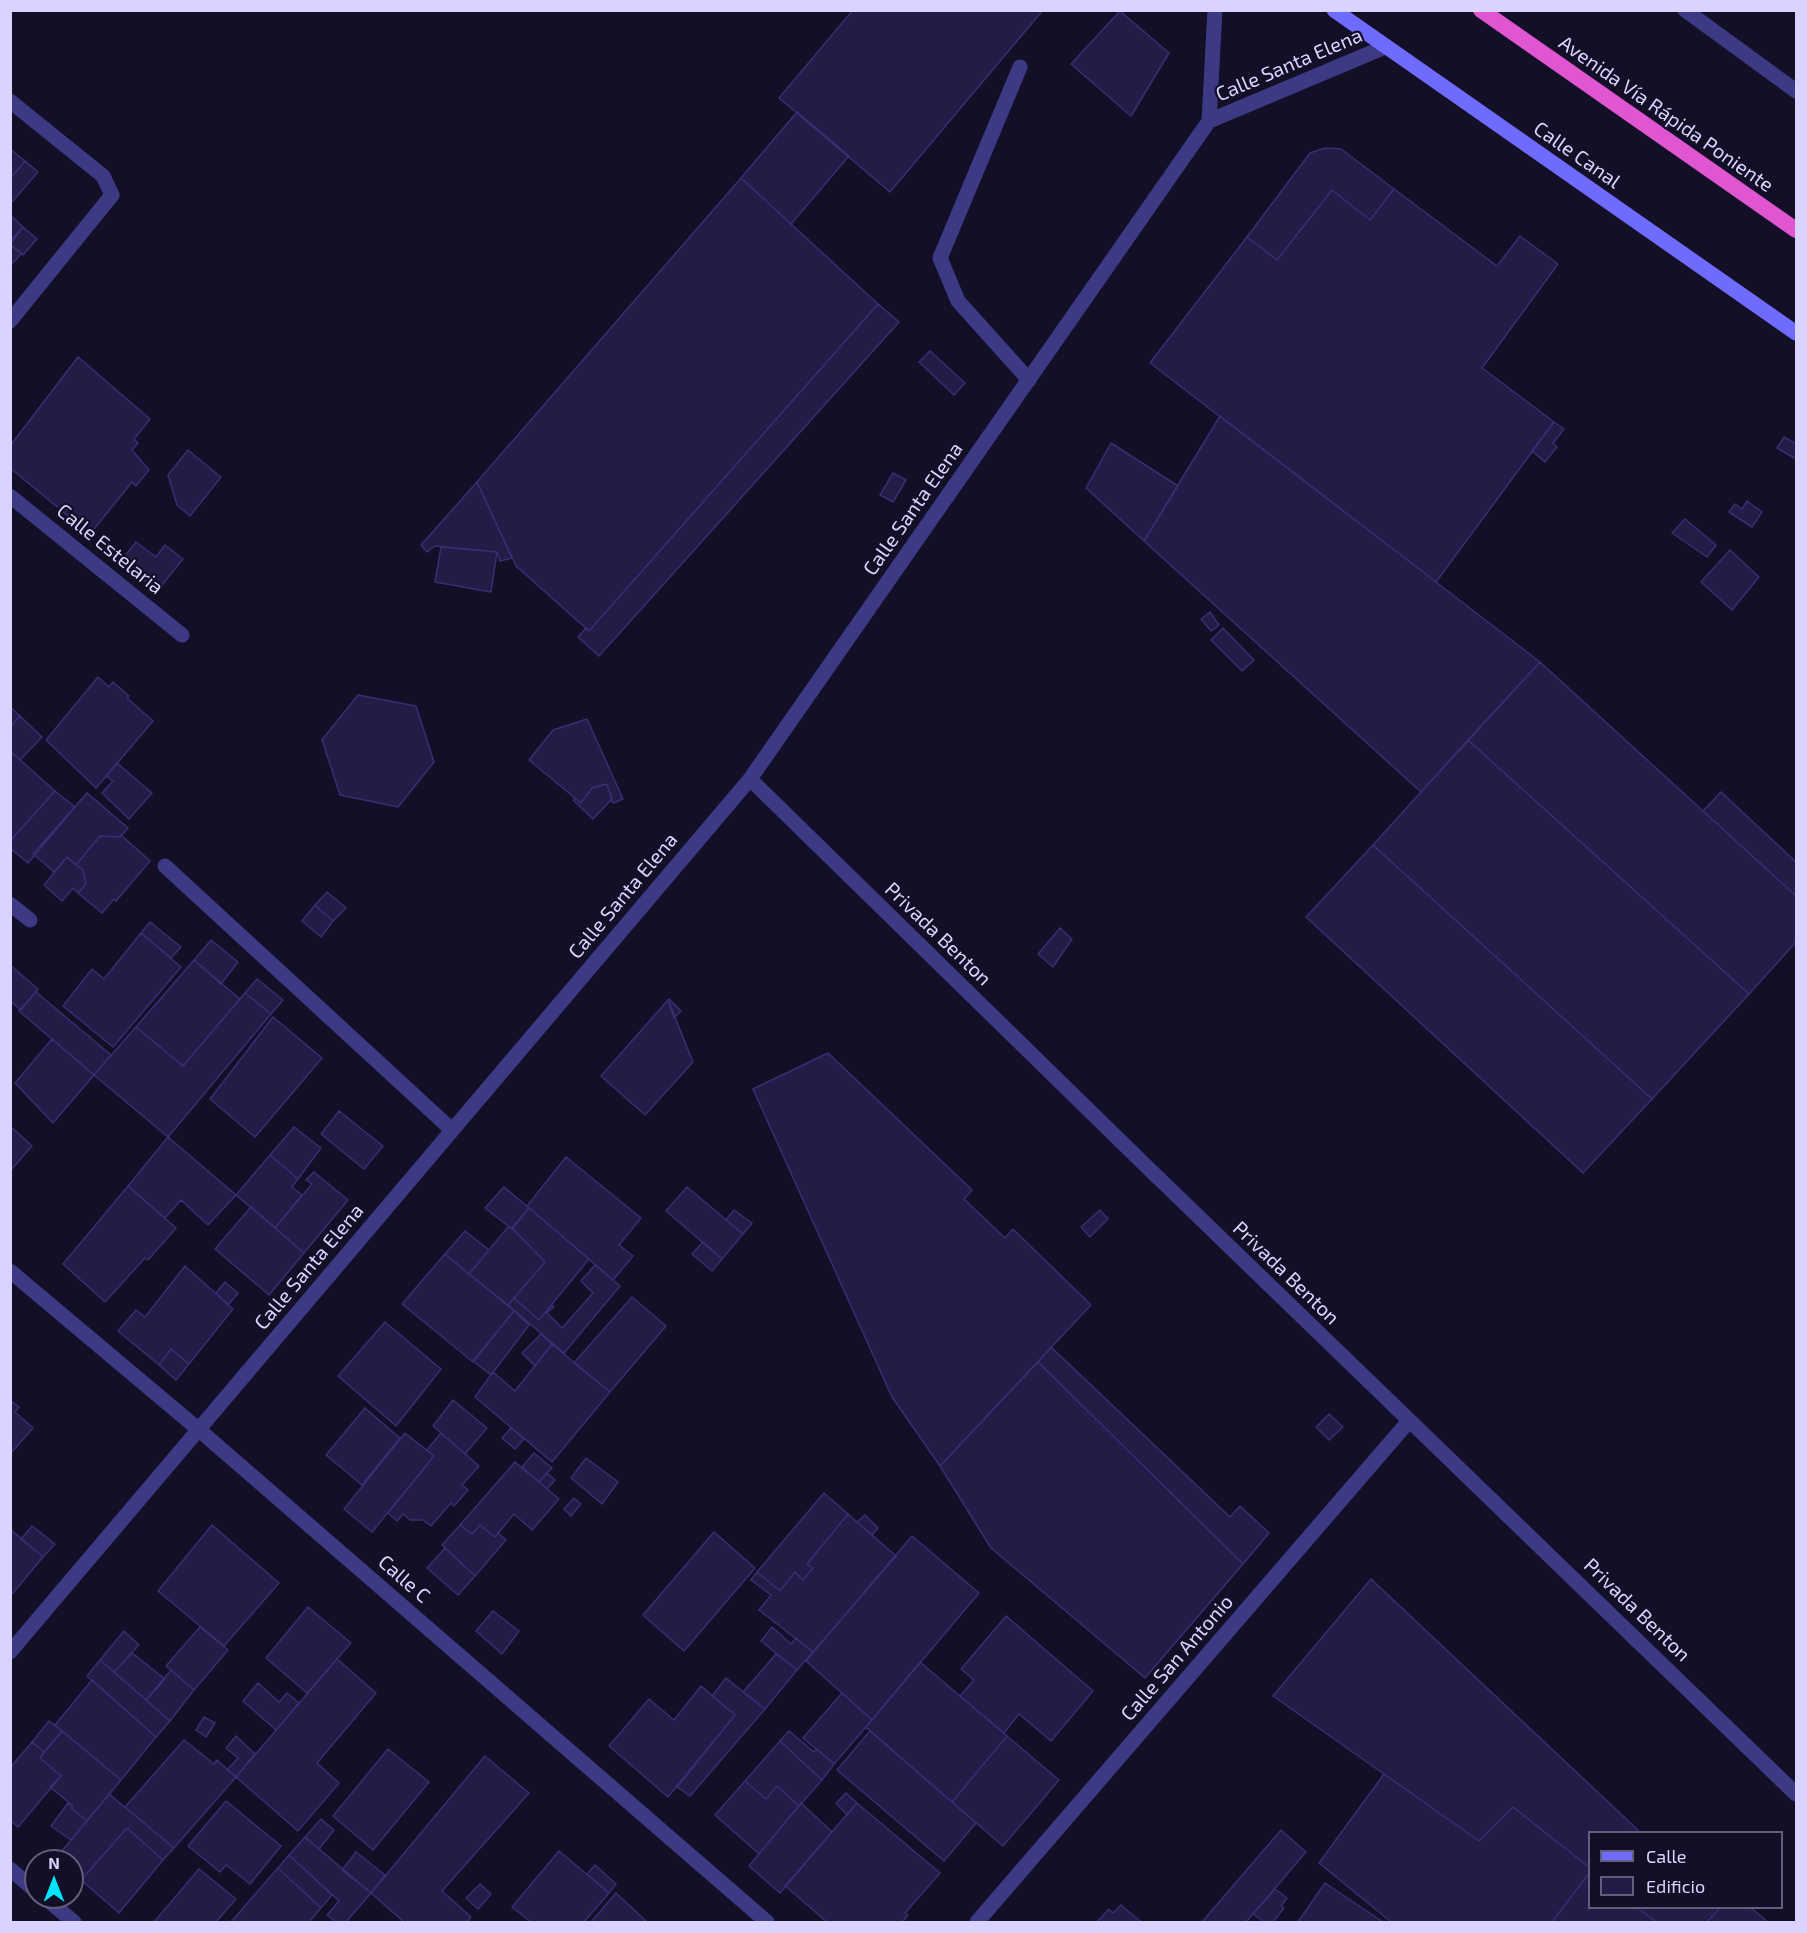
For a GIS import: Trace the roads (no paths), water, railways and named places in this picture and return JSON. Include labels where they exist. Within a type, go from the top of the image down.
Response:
[{"type":"highway","name":"Avenida Vía Rápida Poniente","points":[[1481,10],[1797,230]]},
{"type":"main road","name":"Calle Canal","points":[[1334,10],[1797,333]]},
{"type":"street","name":"Calle Santa Elena","points":[[10,1652],[750,779],[1209,122],[1215,10]]},
{"type":"street","points":[[1685,10],[1797,91]]},
{"type":"street","name":"Calle Santa Elena","points":[[1209,122],[1385,47]]},
{"type":"street","points":[[1020,67],[940,258],[958,302],[1029,380]]},
{"type":"street","points":[[10,101],[103,176],[112,195],[10,321]]},
{"type":"street","name":"Calle Estelaria","points":[[10,495],[182,635]]},
{"type":"street","name":"Privada Benton","points":[[750,779],[1409,1421],[1797,1794]]},
{"type":"street","points":[[165,866],[452,1130]]},
{"type":"street","points":[[10,904],[30,920]]},
{"type":"street","name":"Calle C","points":[[10,1271],[198,1429],[767,1923]]},
{"type":"street","name":"Calle San Antonio","points":[[977,1923],[1409,1421]]},
{"type":"street","points":[[10,1869],[24,1881]]},
{"type":"street","points":[[58,1909],[74,1923]]}]
